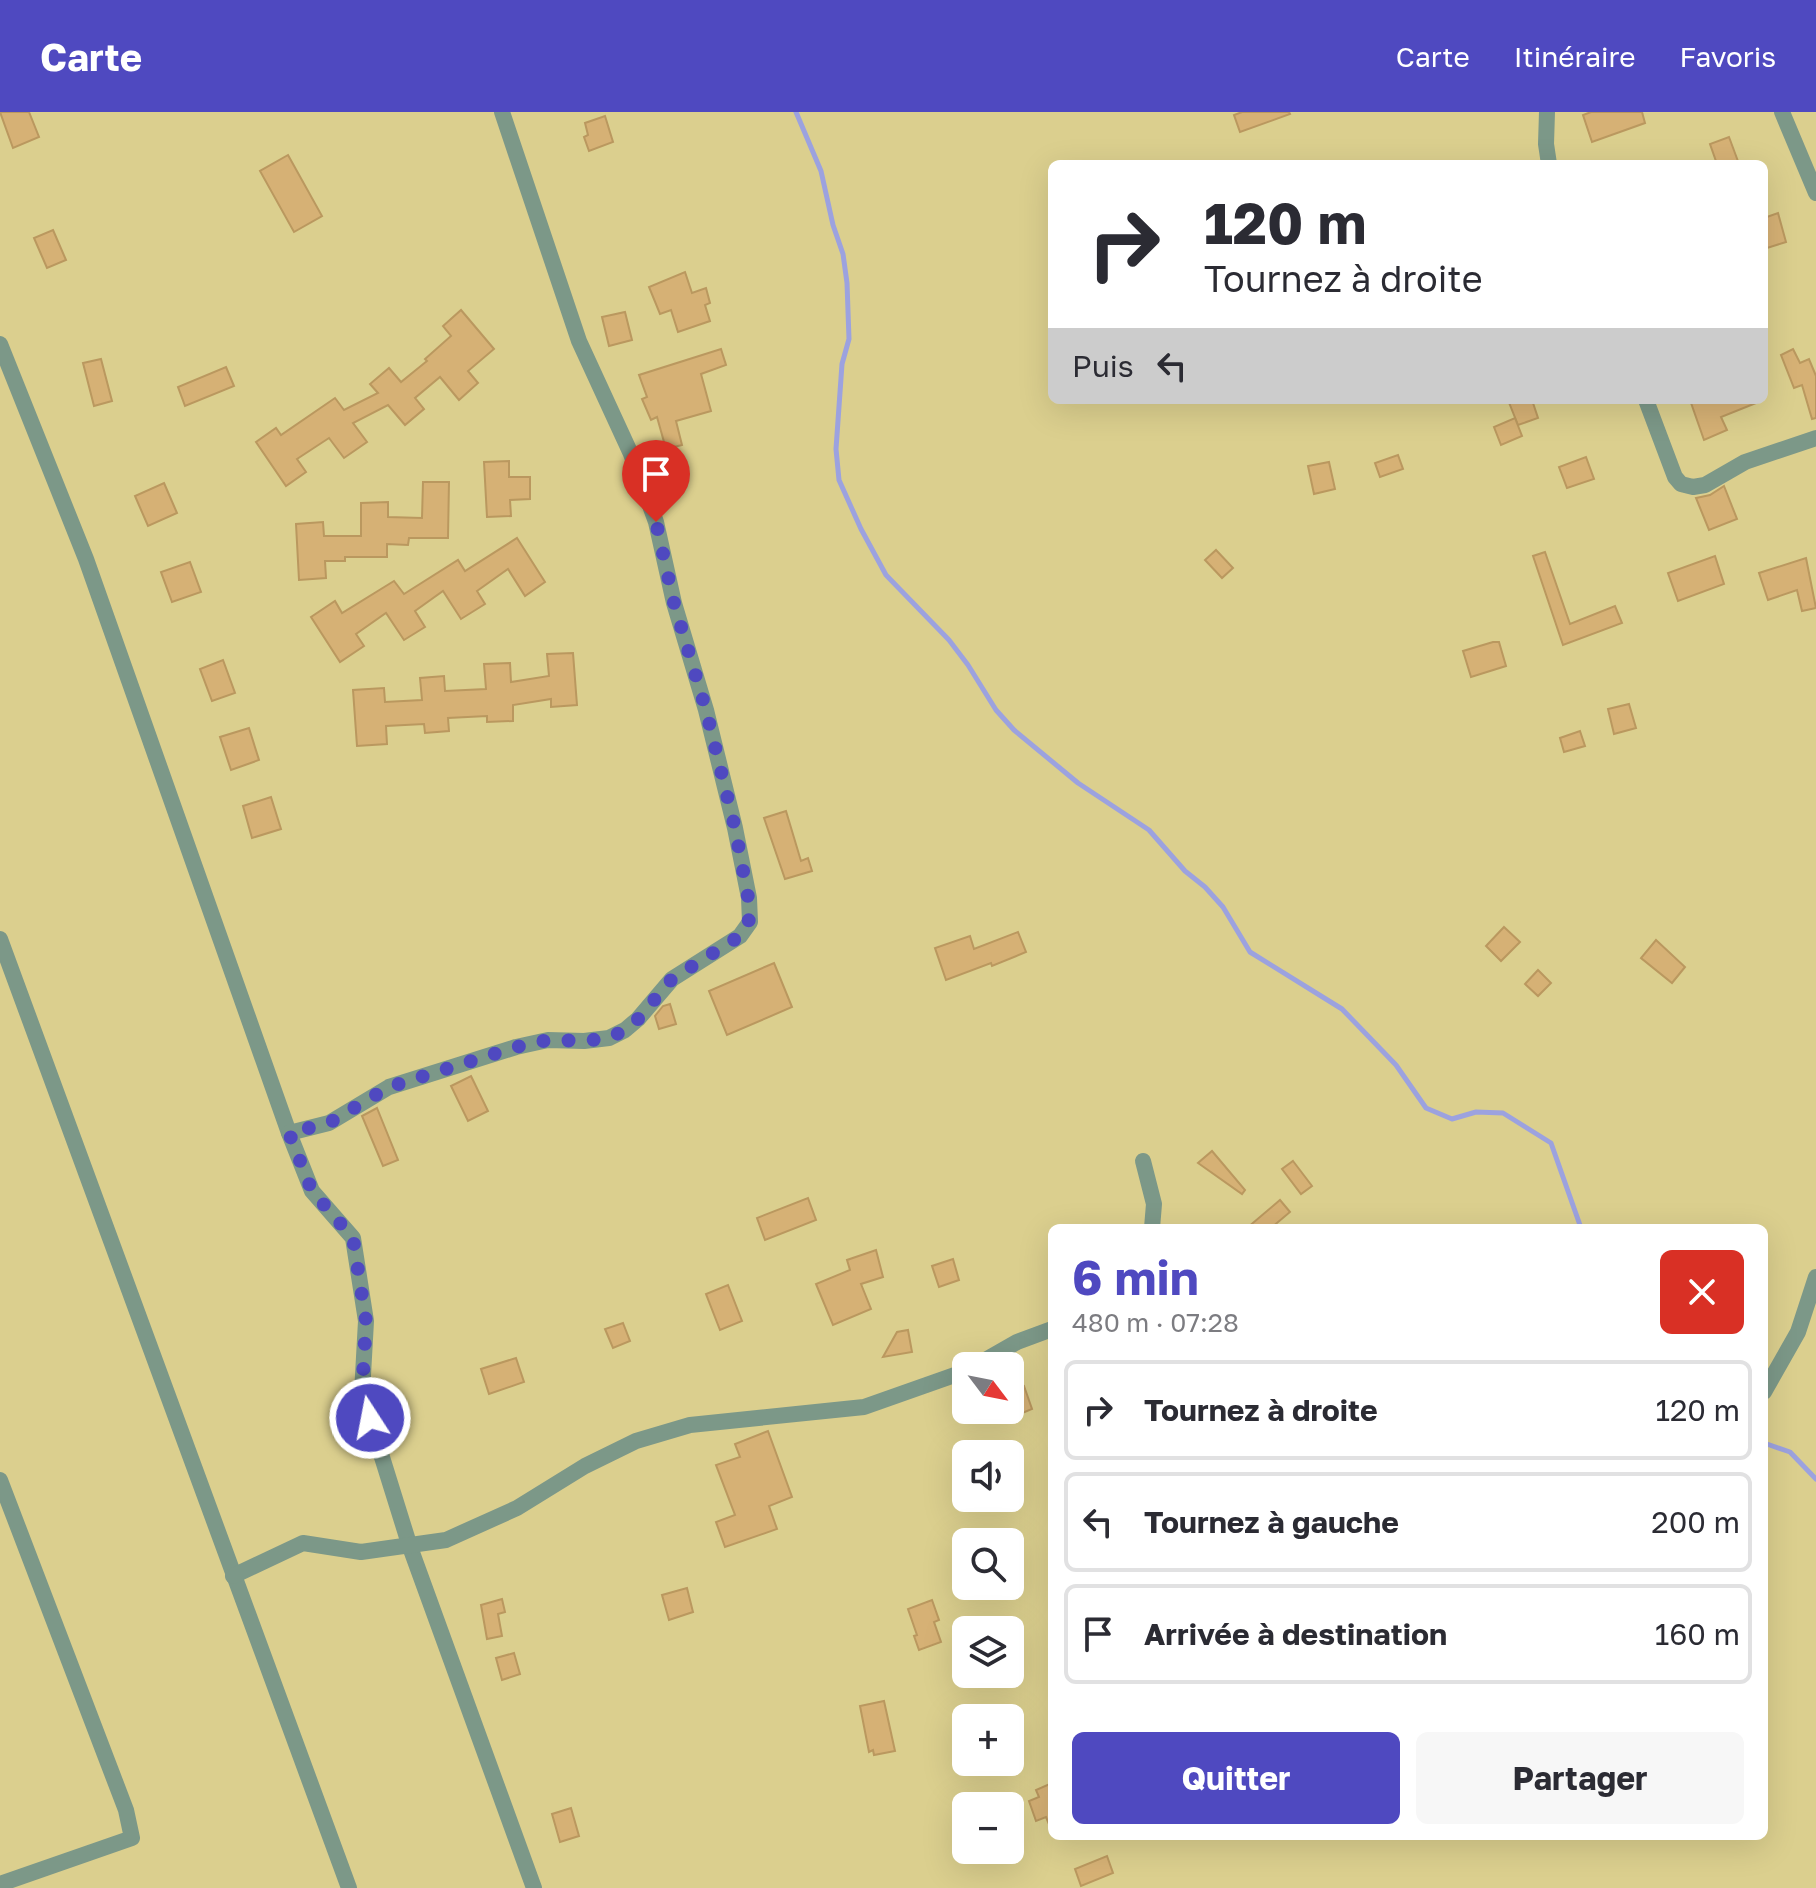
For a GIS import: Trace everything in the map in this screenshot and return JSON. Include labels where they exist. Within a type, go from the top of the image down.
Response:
[{"type":"street","points":[[289,1133],[329,1123],[389,1087],[516,1047],[548,1040],[609,1038],[638,1019],[672,979],[740,936],[750,922],[749,898],[735,828],[706,710],[674,603],[656,522],[631,454],[579,341],[502,112]]},
{"type":"street","points":[[1547,112],[1549,160]]},
{"type":"street","points":[[1782,112],[1816,193]]},
{"type":"street","points":[[0,344],[86,559],[289,1133],[312,1191],[353,1238],[366,1321],[362,1393],[410,1547],[534,1888]]},
{"type":"street","points":[[1648,404],[1675,477],[1681,484],[1693,487],[1705,485],[1745,462],[1816,438]]},
{"type":"street","points":[[0,939],[349,1888]]},
{"type":"street","points":[[1143,1161],[1154,1204],[1152,1224]]},
{"type":"street","points":[[1768,1385],[1798,1332],[1816,1277]]},
{"type":"street","points":[[1000,1352],[1048,1330]]},
{"type":"street","points":[[233,1576],[303,1543],[361,1552],[446,1540],[517,1508],[585,1466],[636,1441],[690,1425],[864,1407],[952,1376]]},
{"type":"street","points":[[0,1480],[126,1810],[132,1838],[0,1884]]},
{"type":"building","points":[[0,112],[29,112],[39,137],[13,148]]},
{"type":"building","points":[[1242,112],[1290,114],[1240,132],[1234,115]]},
{"type":"building","points":[[1591,112],[1642,112],[1645,123],[1592,142],[1583,115]]},
{"type":"building","points":[[605,116],[613,142],[589,151],[584,137],[588,135],[585,123]]},
{"type":"building","points":[[1729,137],[1738,160],[1716,160],[1710,144]]},
{"type":"building","points":[[288,155],[322,216],[294,232],[260,171]]},
{"type":"building","points":[[1778,213],[1786,242],[1768,248],[1768,217]]},
{"type":"building","points":[[53,230],[66,260],[47,268],[34,238]]},
{"type":"building","points":[[685,272],[692,293],[706,288],[710,303],[705,305],[710,321],[678,332],[671,310],[660,314],[649,287]]},
{"type":"building","points":[[461,310],[494,349],[468,371],[478,383],[459,400],[440,377],[415,398],[424,409],[405,425],[388,405],[353,423],[367,442],[344,458],[329,438],[297,459],[306,472],[286,486],[256,442],[276,428],[281,435],[335,398],[344,410],[378,393],[370,384],[389,368],[401,382],[451,336],[443,326]]},
{"type":"building","points":[[625,312],[632,340],[609,346],[602,317]]},
{"type":"building","points":[[721,349],[726,365],[701,374],[711,411],[676,421],[682,445],[666,449],[657,417],[651,420],[642,399],[647,397],[639,375]]},
{"type":"building","points":[[1793,349],[1800,363],[1809,359],[1816,376],[1816,418],[1812,419],[1802,385],[1794,388],[1781,355]]},
{"type":"building","points":[[101,359],[112,401],[94,406],[83,363]]},
{"type":"building","points":[[226,367],[234,386],[185,406],[178,387]]},
{"type":"building","points":[[1510,404],[1533,404],[1538,418],[1518,425]]},
{"type":"building","points":[[1691,404],[1754,404],[1721,417],[1727,430],[1704,440]]},
{"type":"building","points":[[1515,418],[1522,436],[1501,445],[1494,427]]},
{"type":"building","points":[[1398,455],[1403,469],[1380,477],[1375,463]]},
{"type":"building","points":[[1586,457],[1594,479],[1567,488],[1559,467]]},
{"type":"building","points":[[509,461],[509,477],[530,477],[530,499],[510,500],[511,516],[487,517],[484,462]]},
{"type":"building","points":[[1329,462],[1335,489],[1314,494],[1308,466]]},
{"type":"building","points":[[423,482],[449,482],[448,538],[409,538],[408,545],[387,544],[387,557],[345,557],[345,561],[325,561],[326,578],[299,580],[296,524],[323,522],[324,536],[361,536],[361,503],[388,502],[388,517],[422,518]]},
{"type":"building","points":[[164,483],[177,513],[148,526],[135,496]]},
{"type":"building","points":[[1724,486],[1737,519],[1709,530],[1696,498],[1710,495]]},
{"type":"building","points":[[517,538],[545,582],[525,596],[508,569],[477,591],[485,604],[461,619],[443,591],[415,611],[425,627],[404,640],[386,613],[356,634],[364,646],[340,662],[311,617],[335,601],[342,613],[394,581],[404,594],[458,560],[465,571]]},
{"type":"building","points":[[1216,550],[1233,568],[1222,578],[1205,560]]},
{"type":"building","points":[[1545,552],[1570,624],[1615,606],[1622,623],[1563,645],[1533,556]]},
{"type":"building","points":[[1715,556],[1724,584],[1678,601],[1668,573]]},
{"type":"building","points":[[1806,558],[1816,608],[1802,611],[1797,590],[1768,600],[1759,573]]},
{"type":"building","points":[[190,562],[201,592],[172,602],[161,572]]},
{"type":"building","points":[[1499,642],[1506,666],[1471,677],[1463,651]]},
{"type":"building","points":[[573,653],[577,705],[551,707],[551,699],[513,705],[513,721],[487,722],[487,716],[448,718],[449,731],[425,733],[424,724],[386,726],[387,744],[357,746],[353,690],[384,688],[385,702],[422,700],[420,678],[444,676],[445,691],[486,689],[484,664],[510,663],[511,682],[549,676],[547,654]]},
{"type":"building","points":[[223,660],[235,693],[212,701],[200,669]]},
{"type":"building","points":[[1629,704],[1636,728],[1614,734],[1608,709]]},
{"type":"building","points":[[249,728],[259,760],[231,770],[220,737]]},
{"type":"building","points":[[1580,731],[1585,746],[1564,752],[1560,738]]},
{"type":"building","points":[[271,797],[281,829],[252,838],[243,806]]},
{"type":"building","points":[[786,811],[801,861],[808,858],[812,871],[785,879],[764,818]]},
{"type":"building","points":[[1504,927],[1520,942],[1501,961],[1486,946]]},
{"type":"building","points":[[1018,932],[1026,952],[946,980],[935,948],[970,936],[974,949]]},
{"type":"building","points":[[1656,940],[1685,967],[1672,983],[1641,958]]},
{"type":"building","points":[[774,963],[792,1007],[727,1035],[709,991]]},
{"type":"building","points":[[1538,970],[1551,983],[1538,996],[1525,984]]},
{"type":"building","points":[[670,1004],[676,1024],[659,1029],[655,1016],[663,1006]]},
{"type":"building","points":[[471,1076],[488,1111],[468,1121],[451,1086]]},
{"type":"building","points":[[377,1108],[398,1160],[383,1166],[362,1116]]},
{"type":"building","points":[[1212,1151],[1245,1190],[1242,1194],[1198,1163]]},
{"type":"building","points":[[1293,1161],[1312,1186],[1301,1194],[1282,1169]]},
{"type":"building","points":[[808,1198],[816,1220],[765,1240],[757,1218]]},
{"type":"building","points":[[1280,1200],[1290,1212],[1276,1224],[1252,1224]]},
{"type":"building","points":[[876,1250],[883,1277],[861,1284],[871,1309],[833,1325],[816,1284],[850,1270],[847,1260]]},
{"type":"building","points":[[953,1259],[959,1280],[939,1287],[932,1266]]},
{"type":"building","points":[[728,1285],[742,1321],[720,1330],[706,1294]]},
{"type":"building","points":[[623,1323],[630,1341],[613,1348],[605,1329]]},
{"type":"building","points":[[908,1330],[912,1352],[883,1357],[897,1332]]},
{"type":"building","points":[[516,1358],[524,1382],[489,1394],[481,1369]]},
{"type":"building","points":[[1024,1386],[1032,1409],[1024,1412]]},
{"type":"building","points":[[768,1431],[792,1497],[769,1506],[777,1529],[725,1547],[716,1522],[735,1515],[716,1465],[740,1457],[735,1444]]},
{"type":"building","points":[[687,1588],[693,1612],[669,1620],[662,1595]]},
{"type":"building","points":[[502,1599],[505,1612],[498,1614],[502,1636],[487,1639],[481,1605]]},
{"type":"building","points":[[932,1600],[939,1620],[934,1622],[941,1642],[919,1650],[908,1609]]},
{"type":"building","points":[[514,1653],[520,1674],[502,1680],[496,1658]]},
{"type":"building","points":[[884,1701],[895,1751],[874,1755],[873,1750],[869,1752],[860,1706]]},
{"type":"building","points":[[1048,1785],[1048,1822],[1046,1817],[1036,1821],[1029,1801],[1039,1797],[1036,1790]]},
{"type":"building","points":[[571,1808],[579,1836],[560,1842],[552,1814]]},
{"type":"building","points":[[1107,1856],[1113,1873],[1081,1886],[1075,1869]]},
{"type":"waterway","points":[[796,112],[821,171],[843,254],[847,283],[849,339],[842,364],[836,449],[839,480],[886,575],[949,640],[996,710],[1014,730],[1078,783],[1149,830],[1185,871],[1223,907],[1250,952],[1342,1009],[1396,1065],[1426,1108],[1452,1119],[1476,1112],[1503,1113],[1551,1143],[1580,1224]]},
{"type":"waterway","points":[[1768,1444],[1790,1452],[1816,1479]]},
{"type":"route","points":[[370,1418],[362,1393],[366,1321],[353,1238],[312,1191],[289,1133],[329,1123],[389,1087],[516,1047],[548,1040],[609,1038],[638,1019],[672,979],[740,936],[750,922],[749,898],[735,828],[706,710],[674,603],[656,522]]}]
